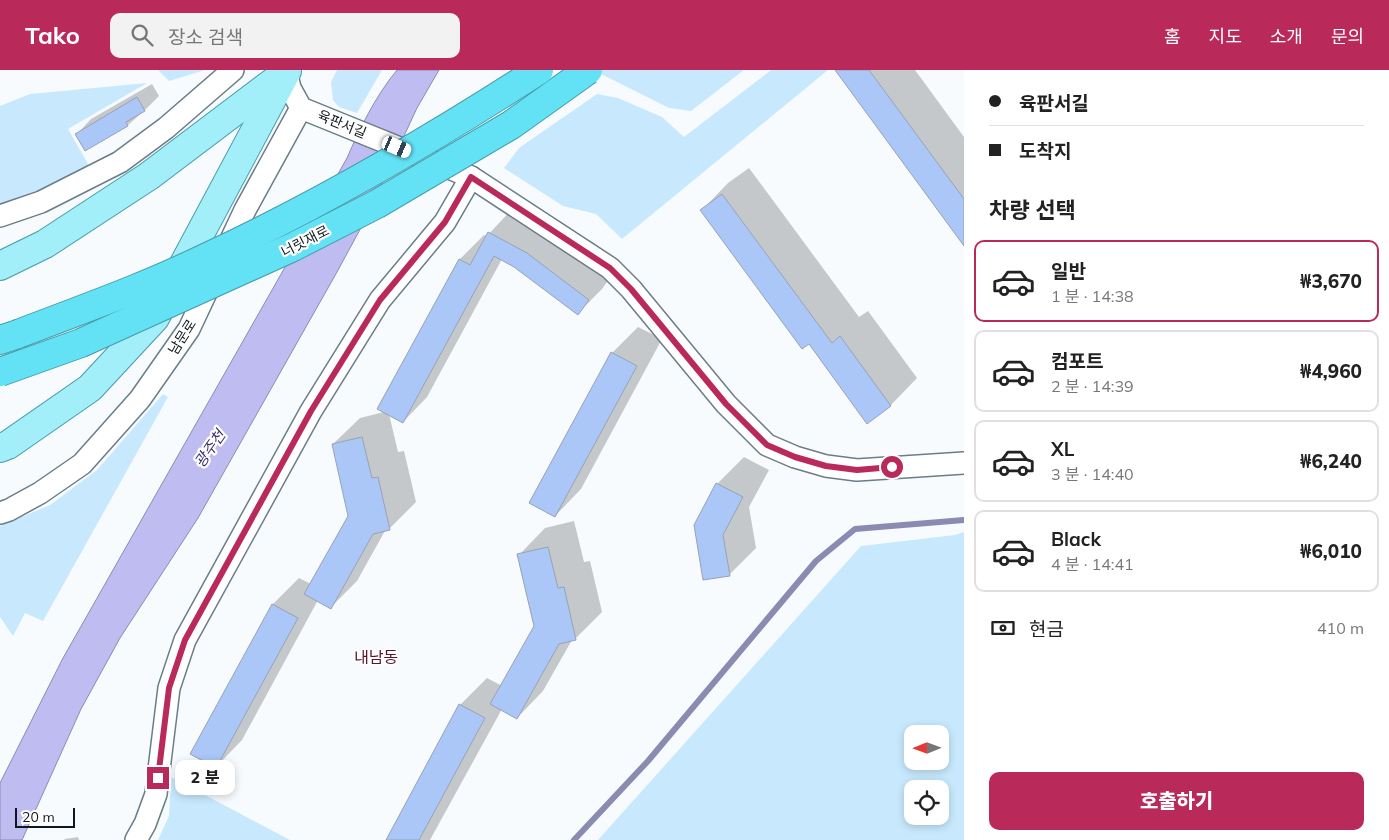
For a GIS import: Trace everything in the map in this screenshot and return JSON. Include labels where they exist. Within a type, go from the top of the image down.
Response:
[{"type":"highway","name":"너릿재로","points":[[9,337],[103,302],[202,260],[302,211],[376,170],[539,70]]},
{"type":"highway","name":"너릿재로","points":[[0,372],[82,343],[293,247],[378,204],[511,125],[588,70]]},
{"type":"main road","points":[[0,266],[45,244],[149,176],[287,70]]},
{"type":"main road","points":[[0,448],[8,445],[90,388],[154,318],[287,70]]},
{"type":"street","points":[[0,216],[41,202],[120,162],[166,128],[233,70]]},
{"type":"street","name":"육판서길","points":[[287,70],[290,88],[301,108],[471,177],[610,268],[631,289],[726,404],[767,445],[818,464],[857,470],[964,463]]},
{"type":"street","name":"남문로","points":[[0,513],[40,493],[82,464],[140,399],[189,329],[245,210],[301,108]]},
{"type":"street","points":[[136,840],[145,824],[156,794],[169,688],[185,640],[311,411],[380,300],[445,222],[471,177]]},
{"type":"shaded area","points":[[158,70],[205,70],[169,81]]},
{"type":"shaded area","points":[[337,70],[382,70],[357,113],[339,107],[333,100],[331,82]]},
{"type":"shaded area","points":[[602,70],[744,70],[691,111],[669,108],[599,73]]},
{"type":"shaded area","points":[[771,70],[828,70],[622,239],[596,214],[563,206],[504,168],[519,148],[597,94],[618,98],[662,117],[684,137]]},
{"type":"shaded area","points":[[147,83],[68,129],[91,169],[0,207],[0,106],[30,94]]},
{"type":"shaded area","points":[[163,394],[168,397],[43,621],[25,613],[13,636],[0,617],[0,526],[50,505],[97,470]]},
{"type":"shaded area","points":[[964,532],[964,840],[598,840],[861,546],[955,535]]},
{"type":"shaded area","points":[[171,777],[290,840],[158,840],[169,816]]},
{"type":"water","name":"광주천","points":[[397,70],[439,70],[417,108],[363,224],[337,272],[198,518],[120,638],[81,709],[22,840],[0,840],[0,783],[63,658],[347,158],[369,112]]},
{"type":"building","points":[[835,70],[869,70],[964,199],[964,246]]},
{"type":"building","points":[[137,97],[145,111],[126,122],[128,126],[85,151],[75,134]]},
{"type":"building","points":[[722,194],[832,343],[840,336],[891,406],[867,424],[809,344],[802,349],[700,210]]},
{"type":"building","points":[[488,232],[527,253],[589,300],[578,315],[514,267],[494,256],[403,423],[377,409],[459,259],[470,265]]},
{"type":"building","points":[[611,352],[637,366],[555,517],[529,503]]},
{"type":"building","points":[[362,437],[372,478],[378,477],[390,530],[373,534],[331,609],[304,594],[348,516],[332,444]]},
{"type":"building","points":[[716,483],[743,497],[723,535],[730,576],[703,580],[694,525]]},
{"type":"building","points":[[548,547],[558,588],[564,587],[576,640],[559,644],[517,719],[490,704],[534,626],[517,554]]},
{"type":"building","points":[[272,604],[298,618],[216,768],[190,754]]},
{"type":"building","points":[[459,704],[485,718],[419,840],[386,840]]},
{"type":"waterway","points":[[574,840],[648,761],[816,561],[855,529],[964,520]]},
{"type":"district","name":"내남동","points":[[376,657]]},
{"type":"route","points":[[158,778],[169,688],[185,640],[311,411],[380,300],[445,222],[458,203],[471,177],[610,268],[631,289],[726,404],[767,445],[795,457],[826,466],[857,470],[892,467]]}]
